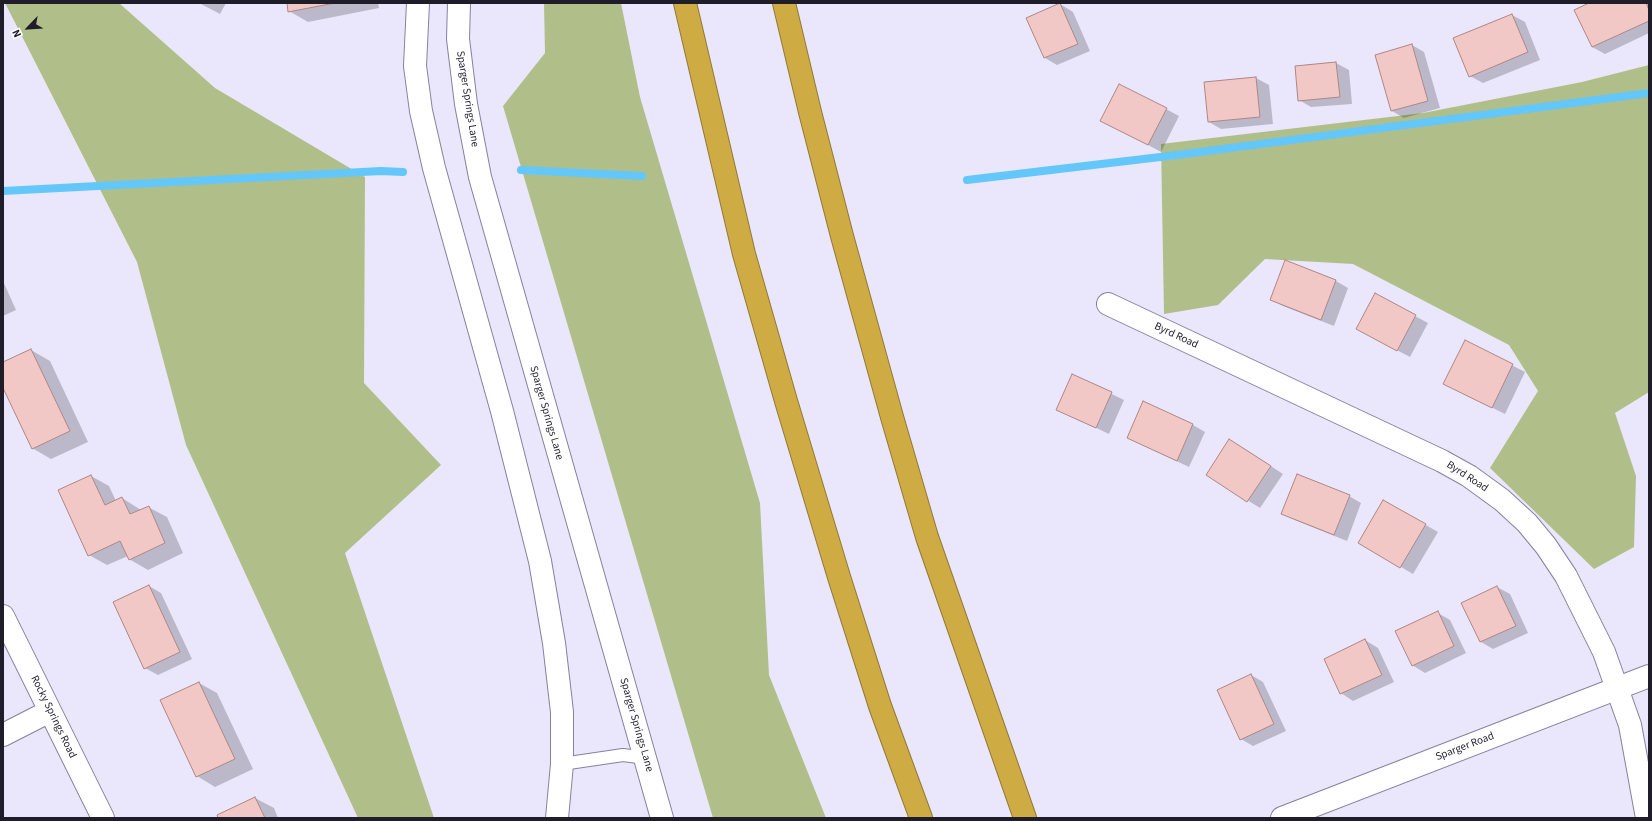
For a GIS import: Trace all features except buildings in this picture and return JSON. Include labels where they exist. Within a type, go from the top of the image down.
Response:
[{"type":"highway","points":[[685,3],[744,254],[786,401],[876,691],[921,818]]},
{"type":"highway","points":[[784,3],[840,228],[914,492],[969,659],[1025,818]]},
{"type":"street","points":[[418,3],[416,66],[421,111],[434,168],[502,411],[540,561],[554,643],[562,712],[562,764],[557,818]]},
{"type":"street","name":"Sparger Springs Lane","points":[[459,3],[458,39],[466,104],[480,176],[524,336],[662,818]]},
{"type":"street","name":"Byrd Road","points":[[1108,304],[1442,461],[1469,476],[1502,500],[1527,523],[1546,546],[1566,576],[1604,652],[1630,725],[1647,818]]},
{"type":"street","name":"Rocky Springs Road","points":[[3,616],[103,818]]},
{"type":"street","name":"Sparger Road","points":[[1282,818],[1649,676]]},
{"type":"street","points":[[3,735],[50,711]]},
{"type":"lane","points":[[562,764],[623,755],[646,758]]},
{"type":"green space","points":[[5,3],[119,3],[215,88],[365,177],[364,383],[441,465],[345,553],[434,818],[358,818],[186,445],[137,262]]},
{"type":"green space","points":[[544,3],[621,3],[640,97],[760,503],[769,675],[826,818],[713,818],[503,106],[545,53]]},
{"type":"green space","points":[[1649,65],[1649,392],[1615,413],[1636,476],[1634,547],[1594,569],[1490,468],[1538,391],[1509,345],[1353,264],[1265,259],[1218,305],[1164,314],[1161,144],[1423,113],[1582,82]]},
{"type":"waterway","points":[[967,180],[1177,155],[1649,93]]},
{"type":"waterway","points":[[521,170],[642,176]]},
{"type":"waterway","points":[[3,191],[381,171],[403,172]]}]
